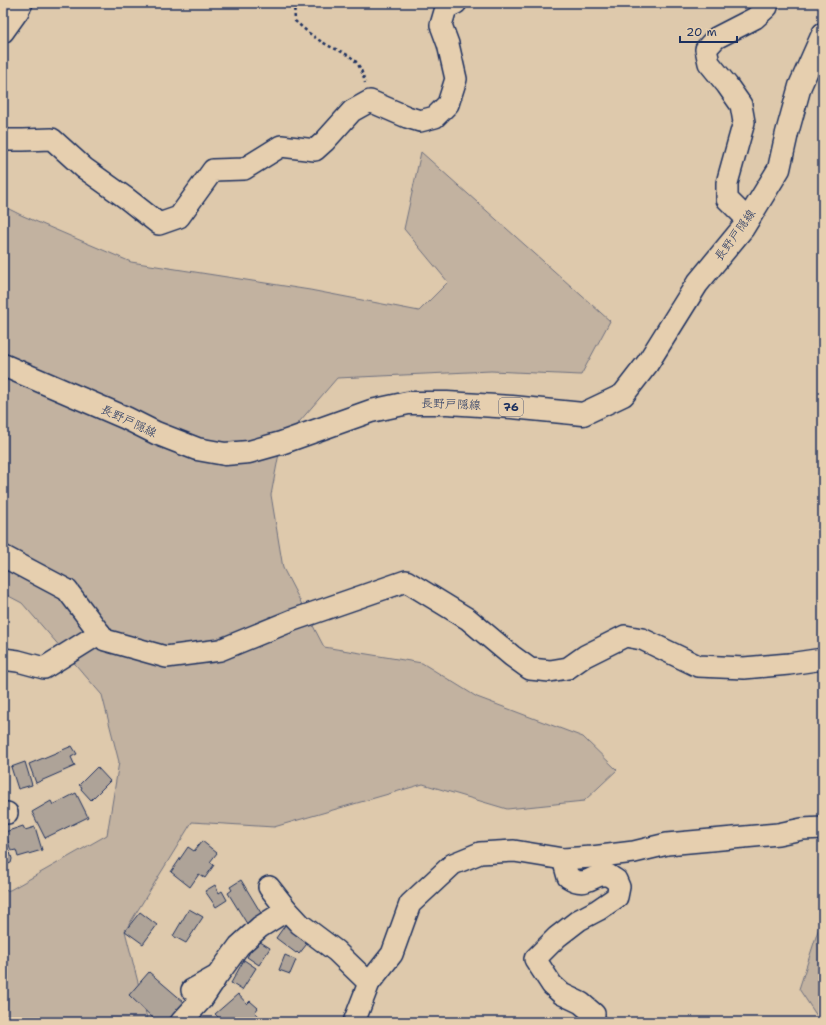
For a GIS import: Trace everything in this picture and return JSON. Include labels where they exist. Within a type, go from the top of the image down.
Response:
[{"type":"main road","name":"長野戸隠線","points":[[3,365],[126,418],[156,433],[197,449],[225,454],[249,452],[281,443],[371,411],[408,403],[490,405],[583,414],[623,395],[647,364],[697,284],[743,228],[779,169],[800,86],[823,34]]},
{"type":"street","points":[[3,32],[22,3]]},
{"type":"street","points":[[3,140],[52,139],[84,168],[159,224],[179,217],[213,170],[244,169],[281,146],[315,150],[352,111],[370,101],[407,118],[420,121],[435,117],[448,104],[456,79],[448,44],[441,25],[446,8],[456,3]]},
{"type":"street","points":[[748,220],[727,199],[727,183],[744,122],[741,105],[709,63],[706,49],[716,38],[755,18],[767,7],[764,3]]},
{"type":"street","points":[[3,556],[67,590],[105,640],[166,657],[220,650],[293,620],[406,581],[468,619],[530,669],[550,671],[568,668],[585,656],[625,636],[642,639],[698,666],[744,668],[823,659]]},
{"type":"street","points":[[3,659],[18,661],[44,668],[100,633]]},
{"type":"street","points":[[354,1022],[369,983],[392,954],[410,904],[453,864],[480,853],[514,851],[563,859],[592,857],[634,852],[667,844],[778,834],[802,829],[823,828]]},
{"type":"street","points":[[563,859],[568,877],[574,881],[581,882],[608,875],[616,880],[618,887],[617,897],[598,910],[579,920],[557,937],[535,959],[552,985],[562,994],[581,1003],[594,1014],[593,1022]]},
{"type":"street","points":[[269,887],[300,924],[336,951],[369,983]]},
{"type":"street","points":[[181,1022],[202,999],[239,946],[260,927],[287,910]]},
{"type":"street","points":[[192,990],[217,976]]},
{"type":"path","points":[[294,3],[295,21],[322,42],[347,54],[358,63],[363,74],[370,101]]},
{"type":"shaded area","points":[[421,152],[610,321],[581,375],[491,371],[337,378],[281,443],[271,495],[283,568],[324,647],[422,663],[477,697],[583,737],[617,770],[584,801],[507,809],[423,784],[274,827],[192,822],[125,931],[148,1022],[3,1022],[3,891],[10,890],[107,835],[119,762],[102,695],[22,603],[3,593],[3,206],[131,262],[310,290],[419,311],[448,282],[404,229]]},
{"type":"shaded area","points":[[823,915],[823,1022],[821,1022],[799,989]]},
{"type":"building","points":[[72,746],[77,754],[71,757],[75,766],[36,783],[29,764]]},
{"type":"building","points":[[25,762],[32,785],[18,789],[11,767]]},
{"type":"building","points":[[97,767],[110,781],[91,800],[79,785]]},
{"type":"building","points":[[76,793],[88,817],[45,838],[32,812],[51,801],[53,805]]},
{"type":"building","points":[[23,826],[25,830],[35,827],[42,850],[18,857],[16,850],[11,851],[5,832]]},
{"type":"building","points":[[3,837],[7,853],[10,852],[12,859],[11,863],[3,866]]},
{"type":"building","points":[[202,841],[217,853],[210,862],[214,865],[205,878],[199,874],[190,887],[171,872],[188,847],[194,851]]},
{"type":"building","points":[[241,880],[264,918],[249,927],[228,893],[232,890],[230,887]]},
{"type":"building","points":[[215,885],[219,893],[222,891],[227,900],[216,907],[205,891]]},
{"type":"building","points":[[189,909],[203,917],[186,943],[173,936]]},
{"type":"building","points":[[140,912],[157,925],[143,944],[125,931]]},
{"type":"building","points":[[286,924],[310,940],[299,954],[276,938]]},
{"type":"building","points":[[257,940],[270,948],[259,965],[247,957]]},
{"type":"building","points":[[285,955],[296,960],[290,974],[279,970]]},
{"type":"building","points":[[244,960],[256,968],[242,990],[231,983]]},
{"type":"building","points":[[149,972],[184,1002],[168,1020],[165,1018],[161,1022],[157,1022],[129,995]]},
{"type":"building","points":[[238,994],[247,1004],[250,1001],[258,1008],[255,1012],[264,1022],[223,1022],[215,1014]]}]
